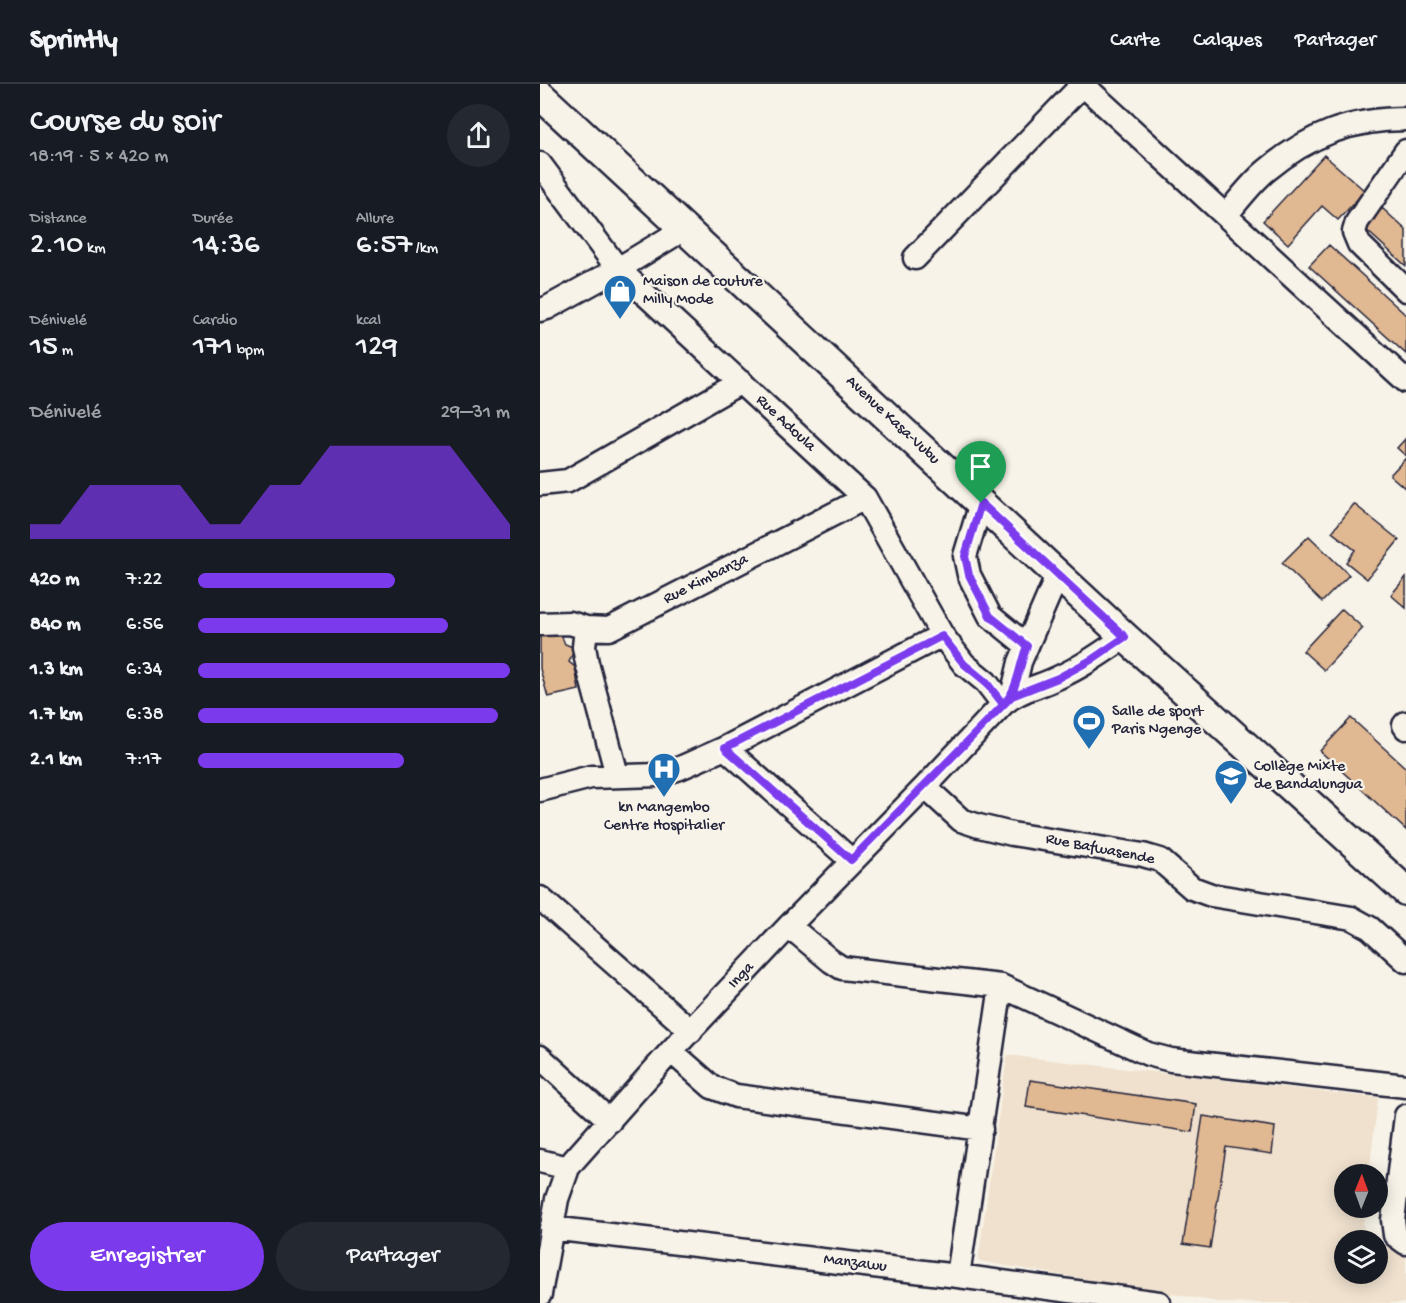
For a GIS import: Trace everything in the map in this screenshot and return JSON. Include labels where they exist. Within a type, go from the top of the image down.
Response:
[{"type":"main road","name":"Avenue Kasa-Vubu","points":[[540,95],[1125,637],[1406,891]]},
{"type":"street","points":[[915,258],[1083,84],[1406,381]]},
{"type":"street","points":[[1226,214],[1265,171],[1305,142],[1343,126],[1381,119],[1406,119]]},
{"type":"street","points":[[1406,151],[1357,222],[1354,232],[1359,244],[1406,290]]},
{"type":"street","name":"Rue Adoula","points":[[540,164],[618,269],[865,498],[942,636],[964,664],[1007,700]]},
{"type":"street","points":[[540,310],[618,269],[684,229]]},
{"type":"street","points":[[540,484],[568,481],[741,382]]},
{"type":"street","name":"Rue Kimbanza","points":[[540,624],[570,623],[585,628],[609,629],[865,498]]},
{"type":"street","points":[[981,503],[965,556],[969,575],[990,616],[1027,646]]},
{"type":"street","name":"Inga","points":[[1007,700],[1020,662],[1058,574]]},
{"type":"street","points":[[585,628],[587,663],[618,775]]},
{"type":"street","points":[[540,790],[591,777],[659,775],[725,748],[942,636]]},
{"type":"street","name":"Inga","points":[[540,1291],[557,1199],[568,1168],[584,1148],[671,1051],[851,860],[925,787],[1007,700],[1058,678],[1091,660],[1125,637]]},
{"type":"street","points":[[1406,723],[1404,725],[1406,728]]},
{"type":"street","points":[[725,748],[851,860]]},
{"type":"street","name":"Rue Bafwasende","points":[[925,787],[961,820],[979,826],[1160,860],[1192,888],[1211,895],[1352,918],[1370,928],[1406,962]]},
{"type":"street","points":[[540,898],[691,1031]]},
{"type":"street","points":[[789,926],[842,968],[1001,986],[1148,1053],[1171,1060],[1406,1086]]},
{"type":"street","points":[[958,1276],[1001,986]]},
{"type":"street","points":[[671,1051],[712,1087],[736,1096],[981,1129]]},
{"type":"street","points":[[540,1057],[610,1121]]},
{"type":"street","points":[[1406,1116],[1393,1220],[1395,1235],[1406,1242]]},
{"type":"street","points":[[540,1161],[568,1168]]},
{"type":"street","name":"Manzawu","points":[[551,1228],[958,1276],[1046,1296],[1159,1303]]},
{"type":"shaded area","points":[[1007,1055],[1378,1098],[1370,1164],[1334,1164],[1334,1218],[1364,1218],[1363,1230],[1334,1230],[1334,1284],[1388,1284],[1388,1247],[1406,1249],[1406,1303],[1224,1303],[978,1261]]},
{"type":"building","points":[[1324,155],[1365,191],[1338,220],[1322,206],[1288,244],[1263,221]]},
{"type":"building","points":[[1382,208],[1406,230],[1406,266],[1364,228]]},
{"type":"building","points":[[1329,245],[1406,315],[1406,354],[1309,266]]},
{"type":"building","points":[[1406,438],[1406,456],[1397,448]]},
{"type":"building","points":[[1406,458],[1406,489],[1390,475]]},
{"type":"building","points":[[1354,504],[1399,540],[1367,579],[1346,562],[1355,550],[1332,532]]},
{"type":"building","points":[[1309,536],[1349,575],[1322,602],[1282,563]]},
{"type":"building","points":[[1406,577],[1406,608],[1391,595]]},
{"type":"building","points":[[1342,609],[1363,628],[1324,670],[1303,651]]},
{"type":"building","points":[[557,626],[565,644],[575,648],[569,662],[575,667],[579,690],[548,697],[540,669],[540,630]]},
{"type":"building","points":[[1351,718],[1406,768],[1406,830],[1320,751]]},
{"type":"building","points":[[1030,1080],[1196,1104],[1192,1132],[1026,1107]]},
{"type":"building","points":[[1203,1116],[1275,1127],[1272,1154],[1226,1147],[1210,1248],[1183,1244]]},
{"type":"place","name":"Maison de couture Milly Mode","points":[[620,320]]},
{"type":"place","name":"Salle de sport Paris Ngenge","points":[[1089,750]]},
{"type":"place","name":"kn Mangembo Centre Hospitalier","points":[[664,798]]},
{"type":"place","name":"Collège Mixte de Bandalungua","points":[[1231,805]]},
{"type":"route","points":[[981,503],[965,556],[969,575],[990,616],[1027,646],[1020,662],[1012,696],[1003,704],[986,682],[964,664],[942,636],[725,748],[851,860],[1012,696],[1058,678],[1091,660],[1125,637],[981,503]]}]
